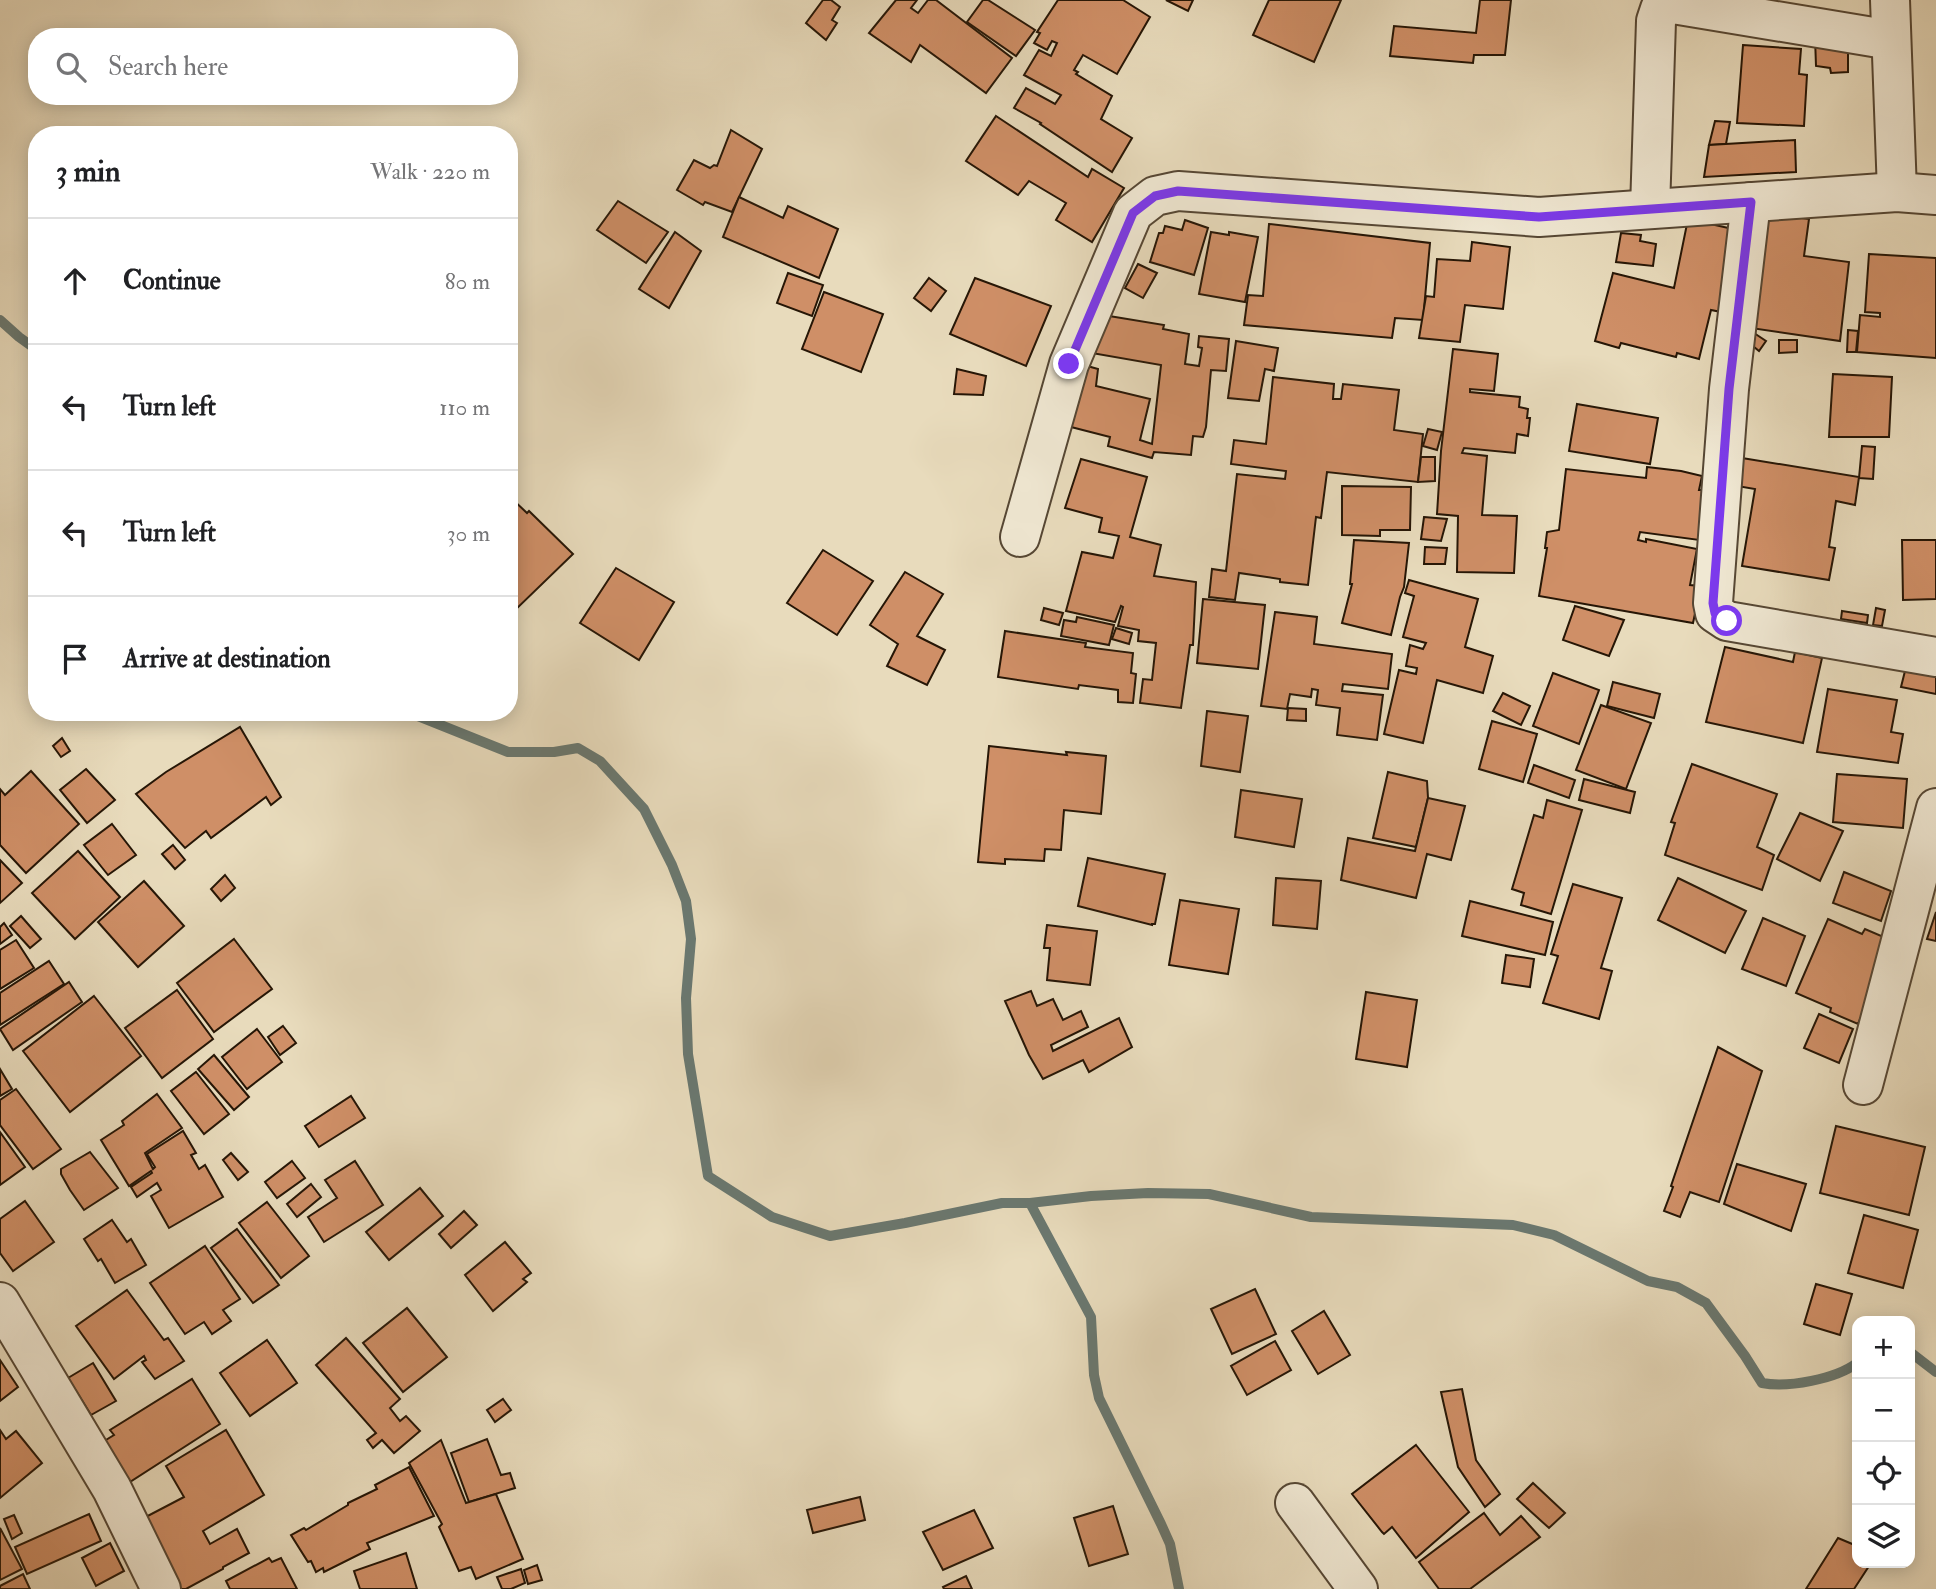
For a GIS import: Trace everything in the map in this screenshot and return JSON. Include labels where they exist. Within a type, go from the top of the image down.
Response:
[{"type":"street","points":[[1890,0],[1897,192]]},
{"type":"street","points":[[1650,209],[1656,21],[1660,9],[1673,4],[1891,40]]},
{"type":"street","points":[[1020,537],[1069,364],[1133,213],[1155,196],[1178,191],[1539,217],[1897,192],[1936,195]]},
{"type":"street","points":[[1751,202],[1729,389],[1713,603],[1715,613],[1727,621],[1936,657]]},
{"type":"street","points":[[1863,1085],[1936,814]]},
{"type":"street","points":[[0,1302],[112,1489],[161,1589]]},
{"type":"street","points":[[1295,1503],[1358,1589]]},
{"type":"building","points":[[823,0],[831,0],[840,7],[832,20],[837,23],[826,40],[806,23]]},
{"type":"building","points":[[896,0],[917,0],[911,8],[918,13],[928,0],[936,0],[1012,58],[986,93],[920,45],[911,62],[869,33]]},
{"type":"building","points":[[983,0],[988,0],[1035,30],[1016,56],[967,22]]},
{"type":"building","points":[[1058,0],[1123,0],[1150,17],[1117,74],[1083,55],[1074,70],[1078,72],[1076,74],[1112,96],[1101,119],[1132,138],[1112,172],[1041,123],[1014,108],[1026,88],[1055,104],[1061,95],[1024,75],[1039,50],[1051,56],[1057,43],[1052,41],[1047,50],[1034,43],[1040,33],[1037,32]]},
{"type":"building","points":[[1166,0],[1193,0],[1188,11]]},
{"type":"building","points":[[1269,0],[1341,0],[1314,62],[1253,35]]},
{"type":"building","points":[[1480,0],[1511,0],[1505,55],[1474,55],[1473,63],[1390,56],[1394,26],[1476,33]]},
{"type":"building","points":[[1815,37],[1848,39],[1848,72],[1831,73],[1830,68],[1816,66]]},
{"type":"building","points":[[1743,45],[1801,49],[1799,74],[1807,75],[1804,126],[1737,123]]},
{"type":"building","points":[[996,116],[1088,177],[1092,169],[1124,188],[1092,242],[1056,220],[1066,203],[1029,181],[1018,195],[966,161]]},
{"type":"building","points":[[1715,121],[1730,122],[1726,144],[1709,145]]},
{"type":"building","points":[[731,130],[762,149],[732,212],[705,202],[703,205],[677,190],[694,160],[710,168],[717,166]]},
{"type":"building","points":[[1795,140],[1796,172],[1704,177],[1709,145]]},
{"type":"building","points":[[739,197],[783,218],[788,206],[838,229],[819,278],[723,237]]},
{"type":"building","points":[[618,201],[668,232],[646,263],[597,230]]},
{"type":"building","points":[[1761,212],[1809,219],[1804,256],[1849,262],[1840,341],[1744,327]]},
{"type":"building","points":[[1688,219],[1742,231],[1726,313],[1711,310],[1699,359],[1677,353],[1676,357],[1621,343],[1619,348],[1595,341],[1613,273],[1674,288]]},
{"type":"building","points":[[1185,220],[1208,228],[1194,275],[1150,262],[1159,233],[1163,233],[1165,226],[1182,230]]},
{"type":"building","points":[[1269,224],[1430,243],[1423,320],[1395,318],[1392,338],[1244,325],[1248,295],[1263,296]]},
{"type":"building","points":[[675,232],[701,251],[669,308],[639,289]]},
{"type":"building","points":[[1211,232],[1258,237],[1245,302],[1199,294]]},
{"type":"building","points":[[1621,233],[1641,235],[1640,241],[1656,244],[1653,266],[1616,262]]},
{"type":"building","points":[[1472,242],[1510,247],[1503,309],[1465,305],[1460,342],[1419,338],[1426,296],[1434,297],[1437,259],[1470,261]]},
{"type":"building","points":[[1869,254],[1936,258],[1936,358],[1857,352],[1860,315],[1880,317],[1880,313],[1865,312]]},
{"type":"building","points":[[1138,264],[1157,273],[1143,298],[1125,288]]},
{"type":"building","points":[[788,273],[823,285],[812,316],[777,303]]},
{"type":"building","points":[[929,278],[946,291],[931,311],[914,298]]},
{"type":"building","points":[[975,278],[1051,306],[1026,366],[950,334]]},
{"type":"building","points":[[824,292],[883,314],[861,372],[802,349]]},
{"type":"building","points":[[1097,314],[1164,325],[1163,329],[1189,334],[1185,364],[1199,366],[1202,348],[1198,347],[1199,336],[1229,339],[1226,371],[1211,370],[1206,427],[1203,437],[1193,436],[1191,455],[1154,452],[1152,458],[1108,446],[1110,437],[1071,427],[1083,384],[1080,364],[1098,369],[1096,386],[1150,399],[1140,440],[1152,444],[1161,365],[1086,352]]},
{"type":"building","points":[[1848,330],[1858,331],[1856,352],[1847,352]]},
{"type":"building","points":[[1754,333],[1766,341],[1759,351],[1748,342]]},
{"type":"building","points":[[1779,340],[1797,340],[1797,352],[1779,353]]},
{"type":"building","points":[[1236,341],[1278,348],[1274,371],[1265,369],[1259,401],[1228,398]]},
{"type":"building","points":[[1453,349],[1498,354],[1494,391],[1470,389],[1470,392],[1520,397],[1519,407],[1528,409],[1528,436],[1517,434],[1515,453],[1464,448],[1462,453],[1487,456],[1482,515],[1517,516],[1514,573],[1457,572],[1458,516],[1437,514]]},
{"type":"building","points":[[957,369],[986,376],[983,395],[954,394]]},
{"type":"building","points":[[1833,374],[1892,377],[1889,437],[1829,437]]},
{"type":"building","points":[[1273,377],[1334,384],[1333,399],[1341,399],[1343,384],[1399,390],[1394,430],[1423,434],[1418,482],[1327,472],[1321,518],[1316,517],[1308,585],[1239,573],[1235,600],[1209,597],[1212,569],[1226,571],[1237,474],[1285,479],[1286,471],[1231,464],[1234,440],[1266,444]]},
{"type":"building","points":[[1577,404],[1658,418],[1650,464],[1569,451]]},
{"type":"building","points":[[1428,429],[1442,432],[1437,450],[1423,446]]},
{"type":"building","points":[[1862,446],[1875,447],[1873,479],[1859,478]]},
{"type":"building","points":[[1421,457],[1435,457],[1435,481],[1418,482]]},
{"type":"building","points":[[1742,458],[1859,477],[1855,505],[1836,501],[1829,547],[1835,548],[1829,580],[1742,566],[1755,489],[1737,486]]},
{"type":"building","points":[[1081,459],[1147,477],[1130,537],[1161,545],[1154,576],[1196,582],[1193,645],[1190,645],[1181,708],[1140,703],[1143,679],[1152,680],[1156,643],[1138,641],[1139,630],[1118,626],[1123,607],[1121,606],[1115,622],[1066,611],[1082,552],[1113,558],[1119,536],[1099,532],[1102,518],[1065,508]]},
{"type":"building","points":[[1647,467],[1702,476],[1699,490],[1706,490],[1699,540],[1640,532],[1638,540],[1646,542],[1646,539],[1697,549],[1690,585],[1701,586],[1693,623],[1539,596],[1547,532],[1559,530],[1566,469],[1646,478]]},
{"type":"building","points":[[1342,486],[1411,487],[1410,530],[1380,530],[1380,536],[1342,535]]},
{"type":"building","points":[[518,504],[527,513],[529,511],[573,554],[518,607]]},
{"type":"building","points":[[1424,517],[1447,519],[1441,541],[1421,539]]},
{"type":"building","points":[[1354,540],[1409,543],[1404,587],[1391,635],[1342,623],[1352,584]]},
{"type":"building","points":[[1902,540],[1936,540],[1936,599],[1903,600]]},
{"type":"building","points":[[1425,547],[1447,548],[1445,564],[1424,564]]},
{"type":"building","points":[[823,550],[873,581],[837,635],[787,603]]},
{"type":"building","points":[[616,568],[674,602],[639,660],[580,623]]},
{"type":"building","points":[[905,572],[943,594],[917,636],[945,650],[927,685],[887,666],[898,644],[870,625]]},
{"type":"building","points":[[1409,580],[1478,599],[1465,647],[1493,656],[1483,693],[1437,680],[1423,743],[1384,734],[1399,670],[1416,674],[1417,668],[1406,666],[1410,645],[1423,649],[1426,643],[1403,637],[1414,596],[1405,593]]},
{"type":"building","points":[[1203,599],[1265,605],[1258,669],[1197,663]]},
{"type":"building","points":[[1575,606],[1624,620],[1609,656],[1563,640]]},
{"type":"building","points":[[1044,608],[1063,613],[1059,625],[1041,620]]},
{"type":"building","points":[[1876,608],[1885,610],[1882,626],[1873,625]]},
{"type":"building","points":[[1842,611],[1868,615],[1867,623],[1841,619]]},
{"type":"building","points":[[1275,612],[1317,617],[1314,644],[1392,654],[1388,689],[1343,684],[1342,691],[1383,695],[1377,740],[1337,735],[1340,708],[1316,705],[1318,690],[1312,689],[1311,697],[1290,694],[1287,709],[1261,706]]},
{"type":"building","points":[[1077,617],[1114,625],[1109,645],[1061,636],[1064,620],[1076,622]]},
{"type":"building","points":[[1116,628],[1132,633],[1129,644],[1112,639]]},
{"type":"building","points":[[1005,631],[1086,643],[1085,647],[1133,653],[1131,673],[1136,674],[1133,703],[1118,702],[1118,690],[1079,685],[1078,689],[998,677]]},
{"type":"building","points":[[1725,647],[1793,662],[1795,652],[1822,658],[1803,743],[1706,722]]},
{"type":"building","points":[[1908,659],[1936,666],[1936,694],[1901,687]]},
{"type":"building","points":[[1553,673],[1599,690],[1579,744],[1533,726]]},
{"type":"building","points":[[1613,682],[1660,694],[1654,718],[1607,706]]},
{"type":"building","points":[[1828,689],[1897,700],[1891,732],[1903,734],[1898,763],[1817,752]]},
{"type":"building","points":[[1503,693],[1530,706],[1521,725],[1493,711]]},
{"type":"building","points":[[1601,705],[1651,723],[1626,789],[1576,770]]},
{"type":"building","points":[[1288,708],[1306,709],[1306,721],[1287,720]]},
{"type":"building","points":[[1207,711],[1248,716],[1240,772],[1201,766]]},
{"type":"building","points":[[1492,721],[1537,734],[1523,782],[1479,769]]},
{"type":"building","points":[[240,727],[281,797],[271,805],[266,797],[211,838],[206,831],[185,848],[136,794],[166,772]]},
{"type":"building","points":[[62,738],[70,751],[61,757],[53,746]]},
{"type":"building","points":[[989,746],[1067,755],[1066,752],[1106,756],[1101,814],[1064,810],[1061,850],[1045,849],[1044,861],[1005,859],[1005,864],[978,862]]},
{"type":"building","points":[[1692,764],[1777,794],[1757,847],[1774,855],[1762,890],[1665,855],[1675,823],[1671,822]]},
{"type":"building","points":[[1534,765],[1575,780],[1569,798],[1528,783]]},
{"type":"building","points":[[86,769],[115,800],[87,823],[60,790]]},
{"type":"building","points":[[31,771],[79,824],[26,873],[0,845],[0,789],[5,795]]},
{"type":"building","points":[[1388,772],[1427,781],[1428,798],[1416,847],[1373,838]]},
{"type":"building","points":[[1837,774],[1907,779],[1903,828],[1833,822]]},
{"type":"building","points":[[1584,779],[1635,792],[1630,813],[1579,800]]},
{"type":"building","points":[[1241,790],[1302,799],[1294,847],[1235,837]]},
{"type":"building","points":[[1428,798],[1465,806],[1451,860],[1427,854],[1416,898],[1341,880],[1348,838],[1415,851]]},
{"type":"building","points":[[1547,800],[1582,810],[1551,914],[1521,905],[1524,893],[1512,889],[1534,815],[1543,818]]},
{"type":"building","points":[[1800,813],[1843,831],[1820,881],[1777,859]]},
{"type":"building","points":[[112,824],[136,855],[108,875],[84,845]]},
{"type":"building","points":[[173,845],[185,860],[175,869],[162,854]]},
{"type":"building","points":[[78,851],[120,897],[75,939],[32,893]]},
{"type":"building","points":[[1088,858],[1165,874],[1155,924],[1078,906]]},
{"type":"building","points":[[0,860],[22,883],[0,903]]},
{"type":"building","points":[[1844,872],[1891,891],[1881,921],[1833,903]]},
{"type":"building","points":[[225,875],[235,888],[221,901],[211,889]]},
{"type":"building","points":[[1276,878],[1321,881],[1317,929],[1273,925]]},
{"type":"building","points":[[1678,878],[1746,911],[1725,953],[1658,920]]},
{"type":"building","points":[[144,881],[184,926],[138,967],[98,922]]},
{"type":"building","points":[[1573,884],[1622,898],[1601,968],[1612,971],[1599,1019],[1543,1003],[1558,956],[1551,954]]},
{"type":"building","points":[[1180,900],[1239,909],[1228,974],[1169,965]]},
{"type":"building","points":[[1470,901],[1553,922],[1545,955],[1462,936]]},
{"type":"building","points":[[1936,912],[1936,941],[1927,939]]},
{"type":"building","points":[[21,916],[41,939],[30,948],[10,926]]},
{"type":"building","points":[[1763,918],[1805,936],[1786,986],[1742,969]]},
{"type":"building","points":[[1828,919],[1862,934],[1865,929],[1893,941],[1858,1024],[1830,1012],[1831,1008],[1796,993]]},
{"type":"building","points":[[4,923],[12,935],[0,944],[0,927]]},
{"type":"building","points":[[1047,925],[1097,931],[1090,985],[1047,980],[1050,948],[1044,948]]},
{"type":"building","points":[[234,939],[272,989],[214,1032],[177,983]]},
{"type":"building","points":[[16,940],[34,968],[0,989],[0,950]]},
{"type":"building","points":[[1506,955],[1534,959],[1530,987],[1502,983]]},
{"type":"building","points":[[49,961],[64,984],[0,1025],[0,993]]},
{"type":"building","points":[[69,982],[82,1002],[13,1050],[0,1029]]},
{"type":"building","points":[[177,990],[213,1039],[162,1078],[125,1028]]},
{"type":"building","points":[[1031,991],[1037,1006],[1053,999],[1063,1020],[1081,1011],[1088,1027],[1051,1045],[1053,1051],[1119,1018],[1132,1047],[1089,1072],[1083,1060],[1043,1079],[1005,1001]]},
{"type":"building","points":[[1366,992],[1417,1000],[1407,1067],[1356,1059]]},
{"type":"building","points":[[94,996],[141,1056],[70,1112],[23,1051]]},
{"type":"building","points":[[1819,1014],[1853,1029],[1839,1063],[1804,1048]]},
{"type":"building","points":[[283,1026],[296,1043],[280,1055],[268,1037]]},
{"type":"building","points":[[257,1029],[282,1062],[247,1089],[222,1057]]},
{"type":"building","points":[[1718,1047],[1762,1071],[1719,1202],[1690,1192],[1680,1217],[1664,1211]]},
{"type":"building","points":[[214,1055],[249,1097],[234,1110],[198,1069]]},
{"type":"building","points":[[0,1069],[12,1089],[0,1096]]},
{"type":"building","points":[[196,1072],[229,1114],[204,1134],[171,1091]]},
{"type":"building","points":[[16,1089],[61,1149],[33,1169],[0,1125],[0,1100]]},
{"type":"building","points":[[157,1094],[182,1128],[145,1153],[153,1169],[155,1167],[147,1154],[183,1131],[196,1153],[191,1155],[199,1169],[205,1165],[223,1197],[169,1228],[151,1196],[161,1190],[157,1183],[137,1197],[131,1187],[152,1173],[151,1171],[129,1186],[101,1140],[124,1125],[122,1121]]},
{"type":"building","points":[[351,1096],[365,1118],[319,1147],[305,1126]]},
{"type":"building","points":[[1836,1126],[1925,1147],[1909,1215],[1820,1193]]},
{"type":"building","points":[[0,1132],[25,1167],[0,1185]]},
{"type":"building","points":[[90,1152],[118,1188],[84,1210],[61,1174],[61,1169]]},
{"type":"building","points":[[231,1153],[248,1172],[238,1180],[223,1160]]},
{"type":"building","points":[[292,1161],[305,1178],[277,1198],[265,1182]]},
{"type":"building","points":[[355,1161],[383,1205],[324,1242],[308,1217],[337,1198],[325,1180]]},
{"type":"building","points":[[1737,1164],[1806,1184],[1791,1231],[1724,1204]]},
{"type":"building","points":[[311,1184],[321,1197],[297,1217],[287,1204]]},
{"type":"building","points":[[420,1188],[443,1216],[389,1260],[366,1232]]},
{"type":"building","points":[[25,1201],[54,1242],[13,1271],[0,1253],[0,1219]]},
{"type":"building","points":[[267,1202],[309,1256],[281,1278],[239,1223]]},
{"type":"building","points":[[464,1211],[477,1225],[451,1248],[439,1234]]},
{"type":"building","points":[[1864,1215],[1918,1230],[1903,1288],[1848,1273]]},
{"type":"building","points":[[112,1220],[127,1242],[131,1239],[146,1265],[115,1283],[101,1259],[98,1261],[84,1239]]},
{"type":"building","points":[[237,1229],[279,1285],[253,1303],[211,1248]]},
{"type":"building","points":[[505,1242],[531,1273],[523,1279],[527,1282],[493,1311],[465,1275]]},
{"type":"building","points":[[205,1246],[240,1299],[223,1310],[231,1321],[212,1334],[204,1322],[185,1334],[150,1283]]},
{"type":"building","points":[[1816,1284],[1852,1294],[1840,1335],[1804,1324]]},
{"type":"building","points":[[1255,1289],[1276,1334],[1232,1354],[1211,1309]]},
{"type":"building","points":[[127,1290],[164,1340],[168,1338],[184,1361],[155,1379],[142,1362],[146,1360],[144,1356],[114,1379],[76,1326]]},
{"type":"building","points":[[407,1308],[447,1357],[403,1392],[363,1343]]},
{"type":"building","points":[[1324,1311],[1350,1355],[1318,1374],[1292,1331]]},
{"type":"building","points":[[346,1338],[400,1399],[390,1408],[400,1421],[406,1416],[420,1431],[394,1453],[382,1440],[373,1448],[367,1440],[376,1433],[316,1365]]},
{"type":"building","points":[[267,1340],[297,1383],[250,1416],[220,1373]]},
{"type":"building","points":[[1275,1341],[1291,1370],[1247,1395],[1231,1366]]},
{"type":"building","points":[[0,1360],[18,1387],[0,1401]]},
{"type":"building","points":[[93,1363],[116,1401],[91,1415],[68,1378]]},
{"type":"building","points":[[192,1379],[220,1424],[119,1489],[96,1446],[114,1435],[110,1430]]},
{"type":"building","points":[[1462,1389],[1476,1460],[1500,1494],[1485,1507],[1458,1467],[1441,1392]]},
{"type":"building","points":[[503,1399],[511,1410],[495,1422],[487,1410]]},
{"type":"building","points":[[0,1430],[6,1439],[16,1431],[42,1463],[0,1498]]},
{"type":"building","points":[[226,1430],[264,1495],[203,1531],[210,1544],[237,1529],[249,1553],[186,1589],[177,1589],[140,1520],[184,1497],[166,1466]]},
{"type":"building","points":[[487,1439],[501,1475],[510,1473],[515,1488],[469,1502],[451,1453]]},
{"type":"building","points":[[441,1440],[466,1503],[496,1494],[523,1559],[476,1579],[471,1567],[459,1571],[439,1527],[442,1524],[409,1463]]},
{"type":"building","points":[[1416,1445],[1469,1512],[1416,1558],[1392,1527],[1384,1534],[1382,1532],[1352,1494]]},
{"type":"building","points":[[409,1467],[434,1516],[367,1543],[370,1549],[324,1572],[323,1568],[316,1572],[291,1535],[304,1528],[306,1530],[348,1503],[377,1489],[375,1485]]},
{"type":"building","points":[[1533,1483],[1565,1513],[1549,1528],[1517,1499]]},
{"type":"building","points":[[860,1497],[865,1520],[813,1533],[807,1510]]},
{"type":"building","points":[[1113,1506],[1128,1554],[1089,1566],[1074,1518]]},
{"type":"building","points":[[974,1510],[993,1548],[943,1570],[923,1532]]},
{"type":"building","points":[[1484,1513],[1500,1535],[1521,1516],[1540,1537],[1470,1589],[1439,1589],[1419,1562]]},
{"type":"building","points":[[89,1514],[101,1541],[27,1574],[15,1547]]},
{"type":"building","points":[[14,1515],[22,1533],[12,1539],[4,1519]]},
{"type":"building","points":[[0,1528],[22,1569],[0,1580]]},
{"type":"building","points":[[1838,1538],[1852,1544],[1852,1568],[1868,1568],[1854,1589],[1806,1589]]},
{"type":"building","points":[[110,1543],[124,1571],[96,1586],[82,1558]]},
{"type":"building","points":[[406,1553],[417,1589],[360,1589],[354,1571]]},
{"type":"building","points":[[269,1558],[272,1562],[281,1558],[297,1589],[230,1589],[226,1581]]},
{"type":"building","points":[[537,1565],[542,1580],[528,1584],[524,1570]]},
{"type":"building","points":[[521,1569],[525,1583],[511,1589],[502,1589],[497,1577]]},
{"type":"building","points":[[23,1574],[30,1589],[0,1589],[0,1586]]},
{"type":"building","points":[[966,1576],[972,1589],[944,1589],[943,1587]]},
{"type":"waterway","points":[[0,320],[28,344]]},
{"type":"waterway","points":[[430,721],[508,752],[554,752],[578,748],[600,761],[644,809],[672,865],[686,901],[691,939],[686,998],[688,1054],[708,1176],[772,1217],[830,1236],[1002,1203],[1148,1193],[1209,1194],[1311,1217],[1513,1225],[1554,1235],[1648,1281],[1677,1287],[1706,1303],[1762,1383],[1811,1381],[1837,1374],[1852,1366]]},
{"type":"waterway","points":[[1030,1203],[1091,1317],[1094,1375],[1099,1398],[1170,1544],[1179,1589]]},
{"type":"waterway","points":[[1915,1356],[1936,1372]]},
{"type":"route","points":[[1069,364],[1133,213],[1155,196],[1178,191],[1539,217],[1751,202],[1729,389],[1713,603],[1715,613],[1727,621]]}]
